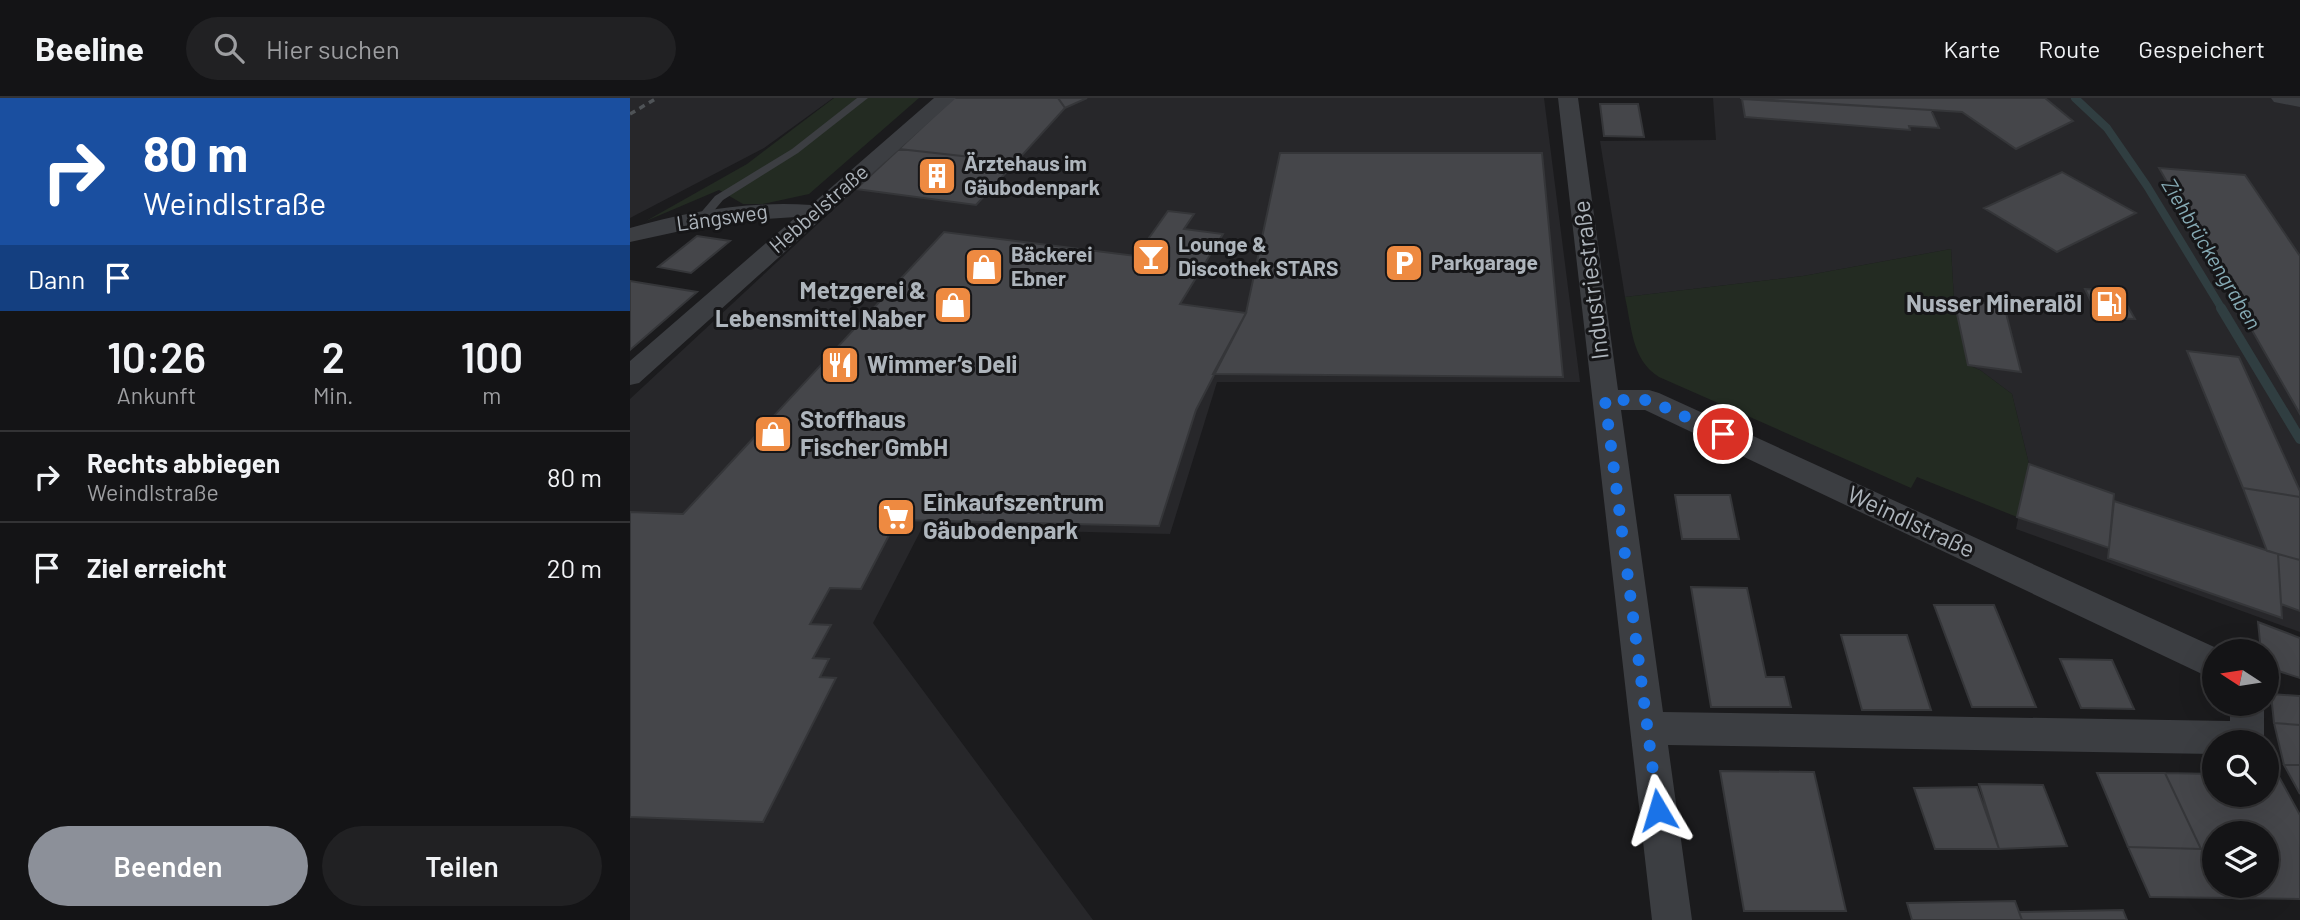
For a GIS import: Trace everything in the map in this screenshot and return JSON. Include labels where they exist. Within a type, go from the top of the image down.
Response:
[{"type":"street","name":"Hebbelstraße","points":[[630,376],[946,98]]},
{"type":"street","name":"Industriestraße","points":[[1568,98],[1672,920]]},
{"type":"street","points":[[2281,98],[2300,101]]},
{"type":"street","name":"Längsweg","points":[[630,235],[702,218],[790,209],[815,212]]},
{"type":"street","name":"Weindlstraße","points":[[1605,400],[1649,400],[2202,657]]},
{"type":"street","points":[[1647,728],[2248,737],[2247,716]]},
{"type":"lane","points":[[702,218],[719,198],[795,151],[863,98]]},
{"type":"shaded area","points":[[630,98],[833,98],[764,148],[630,218]]},
{"type":"shaded area","points":[[834,98],[919,98],[809,194],[763,204],[743,204],[719,190],[646,221],[747,164]]},
{"type":"shaded area","points":[[953,98],[1544,98],[1580,382],[1217,382],[1170,534],[922,528],[873,623],[1093,920],[630,920],[630,399]]},
{"type":"shaded area","points":[[1713,98],[2300,98],[2300,632],[2016,529],[2029,464],[2012,394],[1980,370],[1968,365],[1954,300],[1951,249],[1803,276],[1625,297],[1600,141],[1716,140]]},
{"type":"shaded area","points":[[1951,249],[1954,300],[1968,365],[1980,370],[2012,394],[2029,464],[2017,517],[1917,477],[1911,488],[1659,377],[1643,361],[1634,342],[1625,297],[1803,276]]},
{"type":"building","points":[[953,98],[1058,98],[1065,108],[1016,162],[899,149]]},
{"type":"building","points":[[1058,98],[1087,98],[1065,108]]},
{"type":"building","points":[[1740,98],[2045,98],[2073,121],[2016,149],[1962,112]]},
{"type":"building","points":[[1742,99],[1931,110],[1939,128],[1909,126],[1910,130],[1745,117]]},
{"type":"building","points":[[1600,104],[1638,104],[1644,137],[1604,136]]},
{"type":"building","name":"Ärztehaus im Gäubodenpark","points":[[899,149],[1016,162],[976,205],[856,189]]},
{"type":"building","name":"Parkgarage","points":[[1280,153],[1542,153],[1563,377],[1213,374],[1246,313]]},
{"type":"building","points":[[2159,168],[2245,175],[2300,256],[2300,414]]},
{"type":"building","points":[[2062,172],[2136,213],[2057,252],[1984,208]]},
{"type":"building","name":"Einkaufszentrum Gäubodenpark","points":[[1168,211],[1194,214],[1184,229],[1223,234],[1180,304],[1246,313],[1196,410],[1159,526],[897,520],[861,589],[830,588],[810,624],[831,625],[813,658],[829,659],[820,677],[836,678],[763,822],[630,817],[630,512],[683,514],[944,232],[1136,256]]},
{"type":"building","points":[[697,236],[730,241],[691,273],[658,267]]},
{"type":"building","points":[[630,281],[697,292],[630,350]]},
{"type":"building","points":[[2085,289],[2119,291],[2135,319],[2099,318]]},
{"type":"building","points":[[1954,300],[2004,305],[2021,372],[1968,365]]},
{"type":"building","points":[[2187,351],[2239,357],[2300,491],[2300,497],[2243,488]]},
{"type":"building","points":[[2029,464],[2114,494],[2109,548],[2017,517]]},
{"type":"building","points":[[2243,488],[2300,497],[2300,560],[2267,551]]},
{"type":"building","points":[[1675,495],[1730,495],[1739,539],[1682,539]]},
{"type":"building","points":[[2114,501],[2278,554],[2282,618],[2108,558]]},
{"type":"building","points":[[2278,554],[2300,560],[2300,611],[2281,604]]},
{"type":"building","points":[[1691,587],[1747,588],[1766,677],[1784,677],[1791,707],[1711,707]]},
{"type":"building","points":[[1934,605],[1994,605],[2036,707],[1972,707]]},
{"type":"building","points":[[2258,622],[2300,638],[2300,678],[2279,671],[2279,639],[2260,639]]},
{"type":"building","points":[[1841,635],[1907,635],[1931,710],[1862,710]]},
{"type":"building","points":[[2060,659],[2112,660],[2134,709],[2081,708]]},
{"type":"building","points":[[2279,695],[2300,696],[2300,725],[2274,723],[2273,716],[2279,716]]},
{"type":"building","points":[[2274,723],[2300,725],[2300,765],[2284,765],[2279,730],[2276,730]]},
{"type":"building","points":[[2284,765],[2300,765],[2300,794]]},
{"type":"building","points":[[1720,771],[1814,772],[1846,911],[1744,911]]},
{"type":"building","points":[[2097,773],[2165,773],[2201,849],[2128,847]]},
{"type":"building","points":[[2165,773],[2202,774],[2202,807],[2279,807],[2279,777],[2300,815],[2300,899],[2225,898],[2279,898],[2279,821],[2202,821],[2202,898],[2150,897],[2128,847],[2201,849]]},
{"type":"building","points":[[1979,784],[2043,785],[2067,846],[1999,849]]},
{"type":"building","points":[[1977,787],[1999,849],[1935,849],[1914,788]]},
{"type":"building","points":[[2015,901],[2022,920],[1912,920],[1907,903]]},
{"type":"building","points":[[2123,910],[2127,920],[2022,920],[2019,912]]},
{"type":"waterway","name":"Ziehbrückengraben","points":[[2075,98],[2107,128],[2147,186],[2222,309]]},
{"type":"waterway","name":"Ziehbrückengraben","points":[[2221,308],[2300,439]]},
{"type":"railway","points":[[630,114],[657,98]]},
{"type":"place","name":"Ärztehaus im Gäubodenpark","points":[[937,176]]},
{"type":"place","name":"Lounge & Discothek STARS","points":[[1151,257]]},
{"type":"place","name":"Parkgarage","points":[[1404,263]]},
{"type":"place","name":"Bäckerei Ebner","points":[[984,267]]},
{"type":"place","name":"Nusser Mineralöl","points":[[2109,304]]},
{"type":"place","name":"Metzgerei & Lebensmittel Naber","points":[[953,305]]},
{"type":"place","name":"Wimmer’s Deli","points":[[840,365]]},
{"type":"place","name":"Stoffhaus Fischer GmbH","points":[[773,434]]},
{"type":"place","name":"Einkaufszentrum Gäubodenpark","points":[[896,517]]},
{"type":"route","points":[[1658,810],[1605,400],[1649,400],[1723,434]]}]
